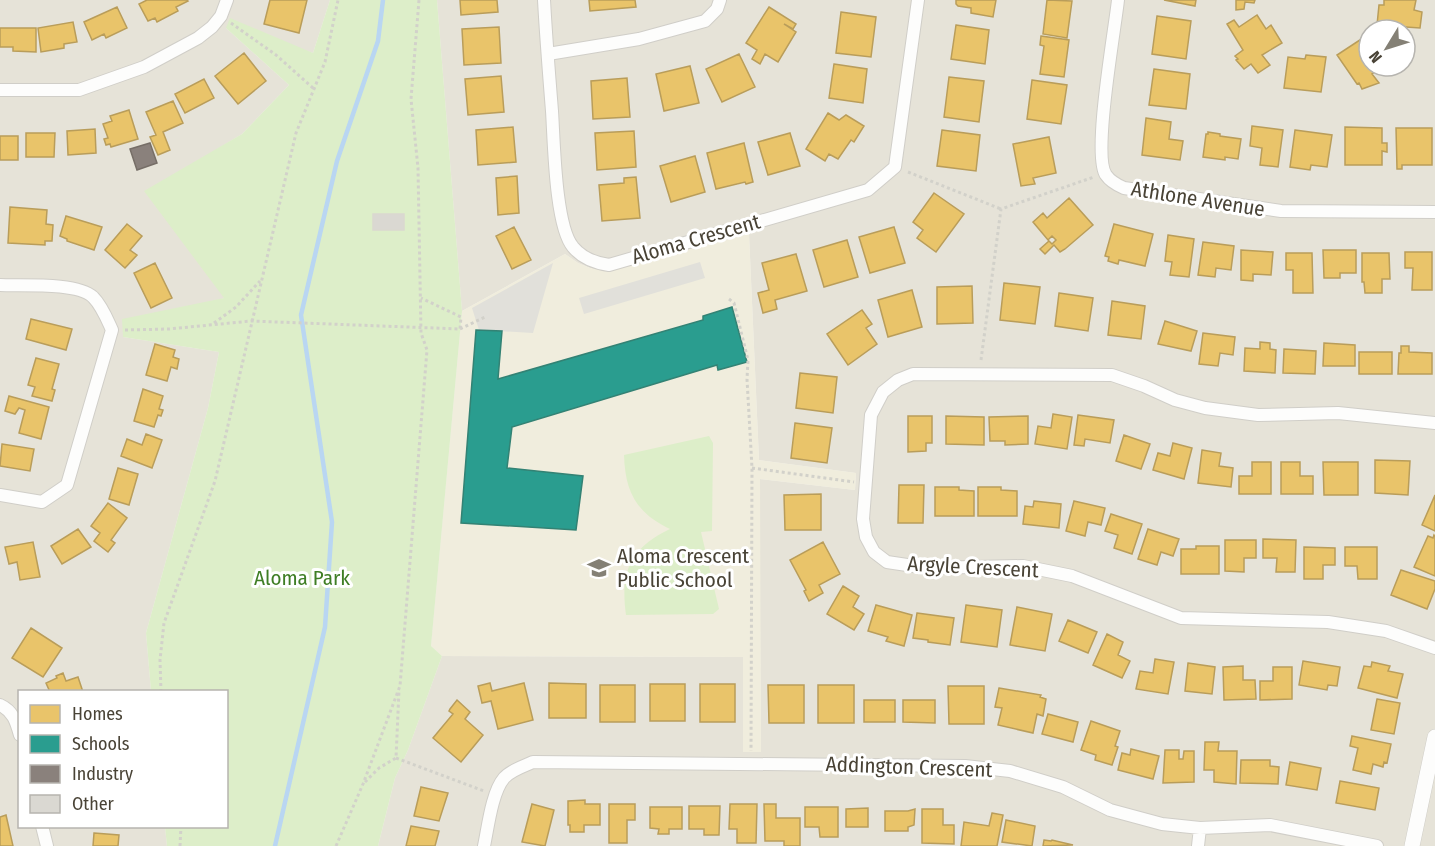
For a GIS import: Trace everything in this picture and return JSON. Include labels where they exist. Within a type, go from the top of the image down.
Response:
[{"type":"street","points":[[0,90],[79,90],[144,67],[198,38],[212,27],[221,16],[227,0]]},
{"type":"street","name":"Aloma Crescent","points":[[544,0],[557,192],[566,235],[572,247],[596,263],[609,265],[868,190],[895,166]]},
{"type":"street","points":[[548,54],[639,39],[705,21],[717,9],[720,0]]},
{"type":"street","points":[[895,166],[918,0]]},
{"type":"street","name":"Athlone Avenue","points":[[1118,0],[1102,131],[1101,157],[1104,174],[1115,184],[1124,188],[1281,212],[1435,212]]},
{"type":"street","points":[[0,285],[58,286],[79,290],[92,296],[104,311],[112,330],[67,486],[42,502],[0,495]]},
{"type":"street","name":"Argyle Crescent","points":[[1435,423],[1338,413],[1257,415],[1205,408],[1176,400],[1112,375],[913,374],[897,380],[883,392],[871,415],[863,519],[866,537],[874,552],[887,562],[927,568],[1023,566],[1072,576],[1181,618],[1328,622],[1386,631],[1435,648]]},
{"type":"street","points":[[0,705],[9,710],[18,728]]},
{"type":"street","points":[[1412,846],[1435,737]]},
{"type":"street","name":"Addington Crescent","points":[[484,846],[496,796],[504,778],[533,762],[965,766],[1010,771],[1063,787],[1110,810],[1162,824],[1200,828],[1270,825],[1377,846]]},
{"type":"street","points":[[42,828],[47,846]]},
{"type":"street","points":[[1198,846],[1200,828]]},
{"type":"path","points":[[161,690],[160,660],[164,623],[214,481],[296,133],[325,62],[338,0]]},
{"type":"path","points":[[396,758],[427,350],[422,327],[418,168],[411,99],[419,0]]},
{"type":"path","points":[[221,16],[276,55],[314,89]]},
{"type":"path","points":[[895,166],[1001,209],[1104,174]]},
{"type":"path","points":[[979,375],[1001,209]]},
{"type":"path","points":[[212,324],[236,307],[261,280]]},
{"type":"path","points":[[421,298],[461,317],[460,329]]},
{"type":"path","points":[[729,299],[734,303],[748,360],[752,468],[751,764]]},
{"type":"path","points":[[112,330],[169,329],[251,321],[460,329],[485,316]]},
{"type":"path","points":[[752,468],[866,484]]},
{"type":"path","points":[[336,846],[363,784],[400,686]]},
{"type":"path","points":[[363,784],[379,768],[396,758]]},
{"type":"path","points":[[396,758],[496,796]]},
{"type":"path","points":[[180,846],[181,828]]},
{"type":"shaded area","points":[[0,0],[330,0],[313,53],[226,28],[289,85],[242,134],[206,156],[224,298],[123,337],[219,352],[208,408],[146,633],[151,690],[18,690],[18,828],[165,828],[167,846],[0,846]]},
{"type":"shaded area","points":[[437,0],[1435,0],[1435,846],[378,846],[395,778],[408,750],[442,656],[744,657],[743,752],[761,752],[759,479],[855,490],[856,473],[759,460],[749,234],[614,269],[590,268],[565,254],[462,311]]},
{"type":"shaded area","name":"Aloma Crescent Public School","points":[[749,234],[759,460],[856,473],[855,490],[760,479],[761,752],[743,752],[743,657],[442,656],[431,646],[462,311],[565,254],[590,268],[614,269]]},
{"type":"shaded area","points":[[700,262],[705,278],[584,314],[579,298]]},
{"type":"shaded area","points":[[553,263],[533,333],[479,330],[472,308]]},
{"type":"green space","name":"Aloma Park","points":[[330,0],[437,0],[462,311],[431,646],[442,656],[408,750],[395,778],[378,846],[167,846],[165,828],[228,828],[228,690],[151,690],[146,633],[208,408],[219,352],[123,337],[122,319],[224,298],[144,191],[242,134],[289,85],[226,28],[230,18],[313,53]]},
{"type":"green space","points":[[709,436],[713,443],[712,531],[701,532],[719,609],[713,614],[626,615],[625,586],[631,563],[645,544],[670,529],[649,516],[635,500],[627,479],[624,455]]},
{"type":"building: Homes","points":[[147,0],[188,1],[176,7],[178,11],[157,22],[155,18],[148,21],[139,4]]},
{"type":"building: Homes","points":[[270,0],[307,0],[299,33],[264,24]]},
{"type":"building: Homes","points":[[460,0],[497,0],[498,12],[461,15]]},
{"type":"building: Homes","points":[[589,0],[635,0],[636,7],[590,11]]},
{"type":"building: Homes","points":[[956,0],[996,0],[993,17],[971,13],[971,8],[958,6]]},
{"type":"building: Homes","points":[[1047,0],[1072,1],[1067,38],[1043,34]]},
{"type":"building: Homes","points":[[1164,0],[1196,0],[1195,6]]},
{"type":"building: Homes","points":[[1236,0],[1255,0],[1254,3],[1245,2],[1244,9],[1236,10]]},
{"type":"building: Homes","points":[[1384,0],[1416,0],[1414,10],[1422,12],[1420,28],[1417,28],[1417,18],[1378,18],[1379,5],[1384,5]]},
{"type":"building: Homes","points":[[117,7],[127,28],[106,38],[104,34],[92,40],[84,22]]},
{"type":"building: Homes","points":[[769,7],[796,24],[793,29],[784,24],[796,32],[778,62],[765,54],[760,64],[752,59],[757,50],[746,43]]},
{"type":"building: Homes","points":[[841,12],[876,17],[871,57],[836,53]]},
{"type":"building: Homes","points":[[1257,15],[1266,29],[1271,25],[1282,43],[1262,55],[1270,65],[1258,73],[1251,64],[1244,69],[1236,60],[1238,59],[1235,56],[1243,50],[1227,24],[1234,20],[1239,27]]},
{"type":"building: Homes","points":[[1157,16],[1191,21],[1186,59],[1152,54]]},
{"type":"building: Homes","points":[[73,22],[77,42],[64,44],[64,48],[41,52],[38,28]]},
{"type":"building: Homes","points":[[956,25],[989,30],[985,64],[951,59]]},
{"type":"building: Homes","points":[[499,27],[501,63],[464,65],[462,29]]},
{"type":"building: Homes","points":[[0,28],[36,28],[36,52],[13,51],[13,47],[0,47]]},
{"type":"building: Homes","points":[[1041,36],[1069,40],[1064,77],[1040,74],[1044,46],[1040,45]]},
{"type":"building: Homes","points":[[1357,42],[1357,78],[1375,78],[1379,83],[1362,89],[1337,55]]},
{"type":"building: Homes","points":[[244,53],[266,81],[238,104],[215,76]]},
{"type":"building: Homes","points":[[739,54],[755,87],[722,102],[706,69]]},
{"type":"building: Homes","points":[[1306,55],[1326,57],[1321,92],[1284,88],[1288,57],[1305,59]]},
{"type":"building: Homes","points":[[834,64],[867,69],[863,103],[829,98]]},
{"type":"building: Homes","points":[[690,66],[699,103],[664,111],[656,74]]},
{"type":"building: Homes","points":[[1154,69],[1190,74],[1186,109],[1149,105]]},
{"type":"building: Homes","points":[[501,76],[504,112],[468,115],[465,79]]},
{"type":"building: Homes","points":[[949,77],[984,81],[979,122],[944,117]]},
{"type":"building: Homes","points":[[627,78],[630,117],[593,119],[591,81]]},
{"type":"building: Homes","points":[[204,79],[214,98],[185,113],[175,94]]},
{"type":"building: Homes","points":[[1032,80],[1067,85],[1061,124],[1027,119]]},
{"type":"building: Homes","points":[[173,101],[183,123],[163,132],[170,150],[158,155],[150,137],[156,135],[146,112]]},
{"type":"building: Homes","points":[[129,110],[138,139],[111,147],[110,144],[106,145],[104,139],[108,138],[103,124],[112,121],[110,116]]},
{"type":"building: Homes","points":[[828,113],[839,120],[846,115],[864,126],[854,142],[851,140],[838,159],[829,154],[825,161],[806,149]]},
{"type":"building: Homes","points":[[1146,118],[1171,122],[1169,139],[1183,141],[1180,160],[1142,155]]},
{"type":"building: Homes","points":[[1252,126],[1283,130],[1278,167],[1260,165],[1262,148],[1250,146]]},
{"type":"building: Homes","points":[[513,127],[516,162],[478,165],[476,130]]},
{"type":"building: Homes","points":[[1345,127],[1382,128],[1382,143],[1387,143],[1387,152],[1382,151],[1382,165],[1345,165]]},
{"type":"building: Homes","points":[[1396,128],[1432,128],[1432,165],[1402,165],[1402,169],[1397,169]]},
{"type":"building: Homes","points":[[95,129],[96,153],[68,155],[67,131]]},
{"type":"building: Homes","points":[[942,130],[980,135],[976,171],[937,166]]},
{"type":"building: Homes","points":[[1295,130],[1332,135],[1327,167],[1311,165],[1310,170],[1290,167]]},
{"type":"building: Homes","points":[[634,131],[636,167],[597,170],[595,133]]},
{"type":"building: Homes","points":[[1208,132],[1241,139],[1238,159],[1203,157]]},
{"type":"building: Homes","points":[[26,133],[55,133],[54,157],[26,157]]},
{"type":"building: Homes","points":[[790,133],[800,166],[768,175],[758,142]]},
{"type":"building: Homes","points":[[0,136],[18,136],[18,160],[0,160]]},
{"type":"building: Homes","points":[[1049,137],[1056,173],[1033,178],[1035,184],[1021,186],[1013,144]]},
{"type":"building: Homes","points":[[744,143],[753,182],[716,189],[707,153]]},
{"type":"building: Homes","points":[[695,156],[705,192],[671,202],[660,166]]},
{"type":"building: Homes","points":[[517,176],[519,213],[498,215],[496,178]]},
{"type":"building: Homes","points":[[636,177],[640,218],[602,221],[599,185],[624,183],[624,178]]},
{"type":"building: Homes","points":[[934,193],[964,214],[936,252],[917,238],[923,230],[913,222]]},
{"type":"building: Homes","points":[[1069,198],[1093,225],[1065,249],[1060,252],[1054,245],[1045,254],[1040,249],[1049,241],[1052,244],[1056,240],[1052,236],[1048,240],[1033,222],[1043,213],[1047,218]]},
{"type":"building: Homes","points":[[10,207],[47,210],[46,224],[53,225],[52,241],[45,241],[45,245],[8,243]]},
{"type":"building: Homes","points":[[66,216],[102,227],[94,250],[67,241],[60,236]]},
{"type":"building: Homes","points":[[127,224],[142,236],[130,250],[137,255],[125,268],[105,250]]},
{"type":"building: Homes","points":[[1114,224],[1153,234],[1145,266],[1119,260],[1118,264],[1108,261],[1109,257],[1105,256]]},
{"type":"building: Homes","points":[[514,227],[531,260],[512,269],[496,236]]},
{"type":"building: Homes","points":[[894,227],[905,263],[870,273],[859,237]]},
{"type":"building: Homes","points":[[1168,235],[1194,239],[1189,277],[1170,275],[1172,262],[1165,261]]},
{"type":"building: Homes","points":[[847,240],[858,277],[824,287],[813,250]]},
{"type":"building: Homes","points":[[1203,242],[1234,246],[1231,270],[1216,268],[1215,277],[1198,275]]},
{"type":"building: Homes","points":[[1241,250],[1273,252],[1271,275],[1253,274],[1253,281],[1241,280]]},
{"type":"building: Homes","points":[[1323,250],[1356,250],[1356,273],[1340,273],[1340,278],[1324,278]]},
{"type":"building: Homes","points":[[1405,252],[1432,252],[1432,290],[1412,290],[1413,268],[1405,268]]},
{"type":"building: Homes","points":[[1286,253],[1312,253],[1313,293],[1293,293],[1293,270],[1286,270]]},
{"type":"building: Homes","points":[[1362,253],[1389,253],[1390,279],[1382,279],[1382,293],[1365,293],[1364,282],[1362,282]]},
{"type":"building: Homes","points":[[796,254],[807,291],[775,300],[777,309],[763,313],[758,293],[769,290],[762,263]]},
{"type":"building: Homes","points":[[155,263],[172,298],[151,308],[134,273]]},
{"type":"building: Homes","points":[[1004,283],[1040,287],[1035,324],[1000,320]]},
{"type":"building: Homes","points":[[972,286],[973,323],[937,324],[937,287]]},
{"type":"building: Homes","points":[[912,290],[922,327],[888,337],[878,300]]},
{"type":"building: Homes","points":[[1059,293],[1093,298],[1088,331],[1055,326]]},
{"type":"building: Homes","points":[[1112,301],[1145,306],[1141,339],[1108,335]]},
{"type":"building: Homes","points":[[862,310],[872,324],[866,328],[877,344],[848,365],[827,334]]},
{"type":"building: Homes","points":[[31,319],[72,329],[66,350],[26,339]]},
{"type":"building: Homes","points":[[1165,321],[1197,331],[1191,351],[1158,344]]},
{"type":"building: Homes","points":[[1203,333],[1235,337],[1233,355],[1220,353],[1218,366],[1199,364]]},
{"type":"building: Homes","points":[[1260,342],[1270,343],[1270,349],[1276,350],[1275,373],[1244,371],[1245,348],[1260,349]]},
{"type":"building: Homes","points":[[1324,343],[1355,345],[1355,366],[1323,366]]},
{"type":"building: Homes","points":[[155,344],[175,350],[173,357],[179,359],[177,369],[171,367],[167,381],[146,375]]},
{"type":"building: Homes","points":[[1401,346],[1409,346],[1409,352],[1432,353],[1432,374],[1398,374]]},
{"type":"building: Homes","points":[[1284,349],[1316,351],[1315,374],[1283,373]]},
{"type":"building: Homes","points":[[1359,352],[1392,352],[1392,374],[1359,374]]},
{"type":"building: Homes","points":[[36,358],[59,364],[52,389],[55,390],[52,401],[32,396],[35,387],[28,385]]},
{"type":"building: Homes","points":[[800,373],[837,377],[833,413],[796,408]]},
{"type":"building: Homes","points":[[143,389],[163,396],[159,409],[163,410],[161,416],[158,415],[154,427],[134,421]]},
{"type":"building: Homes","points":[[9,396],[49,407],[41,439],[19,433],[25,410],[19,408],[15,414],[5,411]]},
{"type":"building: Homes","points":[[1053,414],[1072,417],[1067,449],[1035,444],[1038,426],[1051,428]]},
{"type":"building: Homes","points":[[1078,415],[1114,420],[1110,443],[1085,439],[1084,446],[1074,445]]},
{"type":"building: Homes","points":[[908,416],[932,416],[932,443],[926,443],[926,451],[908,452]]},
{"type":"building: Homes","points":[[946,416],[984,417],[984,445],[946,444]]},
{"type":"building: Homes","points":[[1028,416],[1028,444],[1005,445],[1005,441],[990,441],[989,417]]},
{"type":"building: Homes","points":[[795,423],[832,428],[827,463],[791,458]]},
{"type":"building: Homes","points":[[146,434],[162,440],[152,468],[121,456],[127,439],[142,445]]},
{"type":"building: Homes","points":[[1124,435],[1150,444],[1141,469],[1116,461]]},
{"type":"building: Homes","points":[[1173,443],[1192,448],[1184,479],[1153,470],[1158,453],[1170,456]]},
{"type":"building: Homes","points":[[2,444],[34,449],[30,471],[0,466]]},
{"type":"building: Homes","points":[[1202,450],[1221,453],[1219,466],[1233,468],[1231,487],[1198,483]]},
{"type":"building: Homes","points":[[1375,460],[1410,461],[1408,495],[1375,493]]},
{"type":"building: Homes","points":[[1252,462],[1271,462],[1271,494],[1239,494],[1239,476],[1252,476]]},
{"type":"building: Homes","points":[[1281,462],[1300,462],[1300,476],[1313,476],[1313,494],[1281,494]]},
{"type":"building: Homes","points":[[1323,462],[1358,462],[1358,495],[1324,495]]},
{"type":"building: Homes","points":[[118,468],[138,474],[129,505],[109,499]]},
{"type":"building: Homes","points":[[899,485],[924,485],[923,523],[898,523]]},
{"type":"building: Homes","points":[[935,487],[959,487],[959,490],[974,491],[974,516],[935,516]]},
{"type":"building: Homes","points":[[978,487],[1001,487],[1001,490],[1017,491],[1017,516],[978,516]]},
{"type":"building: Homes","points":[[821,494],[821,530],[785,530],[784,495]]},
{"type":"building: Homes","points":[[1435,495],[1435,531],[1422,525]]},
{"type":"building: Homes","points":[[1034,501],[1061,504],[1059,528],[1023,524],[1025,506],[1033,507]]},
{"type":"building: Homes","points":[[1074,501],[1105,508],[1101,525],[1088,522],[1085,536],[1066,531]]},
{"type":"building: Homes","points":[[108,503],[127,518],[111,540],[115,543],[108,552],[94,541],[100,533],[91,526]]},
{"type":"building: Homes","points":[[1111,514],[1142,524],[1132,554],[1114,548],[1118,535],[1105,531]]},
{"type":"building: Homes","points":[[78,529],[91,547],[62,564],[51,546]]},
{"type":"building: Homes","points":[[1148,529],[1179,539],[1173,556],[1161,552],[1157,565],[1138,559]]},
{"type":"building: Homes","points":[[1434,535],[1435,576],[1414,567],[1428,536],[1433,538]]},
{"type":"building: Homes","points":[[1263,539],[1296,540],[1295,572],[1276,572],[1277,558],[1263,558]]},
{"type":"building: Homes","points":[[1225,540],[1256,540],[1256,558],[1244,558],[1244,572],[1225,571]]},
{"type":"building: Homes","points":[[33,542],[40,577],[20,580],[17,562],[9,564],[5,547]]},
{"type":"building: Homes","points":[[823,542],[840,574],[819,585],[823,593],[809,601],[804,591],[806,590],[790,560]]},
{"type":"building: Homes","points":[[1196,546],[1219,546],[1219,574],[1181,574],[1181,549],[1196,549]]},
{"type":"building: Homes","points":[[1304,547],[1335,548],[1335,565],[1323,565],[1323,579],[1304,579]]},
{"type":"building: Homes","points":[[1345,547],[1377,547],[1377,579],[1358,579],[1357,566],[1345,566]]},
{"type":"building: Homes","points":[[1401,570],[1435,581],[1435,589],[1427,609],[1391,595]]},
{"type":"building: Homes","points":[[843,586],[859,596],[853,607],[864,614],[854,630],[827,614]]},
{"type":"building: Homes","points":[[876,605],[912,615],[904,646],[886,641],[888,637],[868,631]]},
{"type":"building: Homes","points":[[966,605],[1002,610],[997,647],[961,642]]},
{"type":"building: Homes","points":[[1017,607],[1052,614],[1045,651],[1010,645]]},
{"type":"building: Homes","points":[[917,613],[954,618],[950,645],[913,638]]},
{"type":"building: Homes","points":[[1068,620],[1097,632],[1088,653],[1059,641]]},
{"type":"building: Homes","points":[[31,628],[62,648],[43,677],[12,658]]},
{"type":"building: Homes","points":[[1107,634],[1123,642],[1118,655],[1130,661],[1122,678],[1093,665]]},
{"type":"building: Homes","points":[[1155,659],[1174,662],[1168,694],[1136,689],[1140,671],[1153,673]]},
{"type":"building: Homes","points":[[1303,661],[1340,667],[1337,686],[1328,685],[1327,690],[1299,685]]},
{"type":"building: Homes","points":[[1372,662],[1390,666],[1388,671],[1403,674],[1397,698],[1358,688],[1364,666],[1371,667]]},
{"type":"building: Homes","points":[[1188,663],[1215,667],[1212,694],[1185,691]]},
{"type":"building: Homes","points":[[1243,666],[1243,680],[1255,680],[1256,699],[1224,700],[1223,667]]},
{"type":"building: Homes","points":[[1273,667],[1292,667],[1292,699],[1260,700],[1260,681],[1273,681]]},
{"type":"building: Homes","points":[[63,673],[66,681],[78,677],[82,690],[49,690],[46,683],[57,678],[56,676]]},
{"type":"building: Homes","points":[[490,683],[492,691],[524,683],[533,720],[498,729],[491,701],[482,703],[478,686]]},
{"type":"building: Homes","points":[[549,683],[586,684],[586,718],[549,718]]},
{"type":"building: Homes","points":[[650,684],[685,684],[685,721],[650,721]]},
{"type":"building: Homes","points":[[700,684],[735,684],[735,722],[700,722]]},
{"type":"building: Homes","points":[[600,685],[635,685],[635,722],[600,722]]},
{"type":"building: Homes","points":[[768,685],[804,685],[804,723],[769,723]]},
{"type":"building: Homes","points":[[818,685],[854,685],[854,723],[818,723]]},
{"type":"building: Homes","points":[[948,686],[984,686],[984,724],[949,724]]},
{"type":"building: Homes","points":[[999,688],[1041,695],[1040,697],[1046,699],[1043,716],[1037,714],[1033,733],[998,725],[1002,708],[995,707]]},
{"type":"building: Homes","points":[[1377,699],[1400,703],[1394,734],[1371,730]]},
{"type":"building: Homes","points":[[457,700],[470,712],[465,719],[483,735],[461,762],[433,738],[453,714],[449,711]]},
{"type":"building: Homes","points":[[864,700],[895,700],[895,722],[864,722]]},
{"type":"building: Homes","points":[[903,700],[935,700],[935,723],[903,722]]},
{"type":"building: Homes","points":[[1048,714],[1078,722],[1073,742],[1042,734]]},
{"type":"building: Homes","points":[[1091,721],[1120,731],[1112,765],[1095,760],[1096,755],[1081,750]]},
{"type":"building: Homes","points":[[1352,736],[1391,744],[1387,763],[1384,762],[1383,767],[1373,764],[1371,774],[1353,770],[1358,748],[1350,746]]},
{"type":"building: Homes","points":[[1205,742],[1219,742],[1218,751],[1237,751],[1236,784],[1214,782],[1214,770],[1204,770]]},
{"type":"building: Homes","points":[[1131,749],[1159,756],[1153,779],[1118,770],[1122,753],[1130,755]]},
{"type":"building: Homes","points":[[1165,750],[1179,750],[1179,759],[1183,759],[1184,751],[1194,751],[1194,782],[1163,783]]},
{"type":"building: Homes","points":[[1241,760],[1270,760],[1270,766],[1279,767],[1278,784],[1240,783]]},
{"type":"building: Homes","points":[[1290,762],[1321,768],[1317,790],[1286,785]]},
{"type":"building: Homes","points":[[1340,781],[1379,788],[1375,810],[1336,803]]},
{"type":"building: Homes","points":[[421,787],[448,793],[439,821],[414,816]]},
{"type":"building: Homes","points":[[585,800],[585,804],[600,804],[600,825],[584,825],[584,832],[570,832],[568,801]]},
{"type":"building: Homes","points":[[532,804],[554,810],[545,846],[522,842]]},
{"type":"building: Homes","points":[[609,804],[635,804],[635,820],[627,820],[627,843],[609,843]]},
{"type":"building: Homes","points":[[730,804],[757,804],[756,843],[737,843],[737,829],[729,829]]},
{"type":"building: Homes","points":[[764,804],[776,804],[776,818],[800,818],[800,846],[784,846],[784,841],[765,841]]},
{"type":"building: Homes","points":[[689,806],[720,806],[719,835],[704,835],[704,829],[689,829]]},
{"type":"building: Homes","points":[[650,807],[682,807],[682,829],[669,829],[669,834],[658,834],[659,829],[650,828]]},
{"type":"building: Homes","points":[[805,807],[838,807],[838,837],[820,837],[819,827],[805,827]]},
{"type":"building: Homes","points":[[868,808],[868,827],[846,827],[846,809]]},
{"type":"building: Homes","points":[[915,809],[914,825],[908,827],[908,831],[885,831],[885,811]]},
{"type":"building: Homes","points":[[922,809],[943,809],[943,825],[954,825],[954,844],[922,843]]},
{"type":"building: Homes","points":[[992,813],[1003,815],[997,846],[961,846],[964,822],[989,826]]},
{"type":"building: Homes","points":[[6,815],[13,846],[0,846],[0,817]]},
{"type":"building: Homes","points":[[1006,820],[1035,826],[1032,846],[1002,842]]},
{"type":"building: Homes","points":[[411,826],[439,831],[435,846],[406,846]]},
{"type":"building: Homes","points":[[94,833],[119,835],[118,846],[93,846]]},
{"type":"building: Homes","points":[[1044,840],[1052,840],[1073,845],[1043,846]]},
{"type":"building: Schools","points":[[732,307],[747,362],[718,370],[717,365],[512,427],[507,468],[583,476],[576,530],[461,523],[476,330],[502,331],[498,379],[703,320],[703,316]]},
{"type":"building: Industry","points":[[150,143],[157,163],[137,170],[130,149]]},
{"type":"building: Other","points":[[373,214],[404,214],[404,230],[373,230]]},
{"type":"waterway","points":[[275,846],[325,627],[332,522],[301,315],[337,161],[378,41],[383,0]]},
{"type":"place","name":"Aloma Crescent Public School","points":[[599,568]]}]
